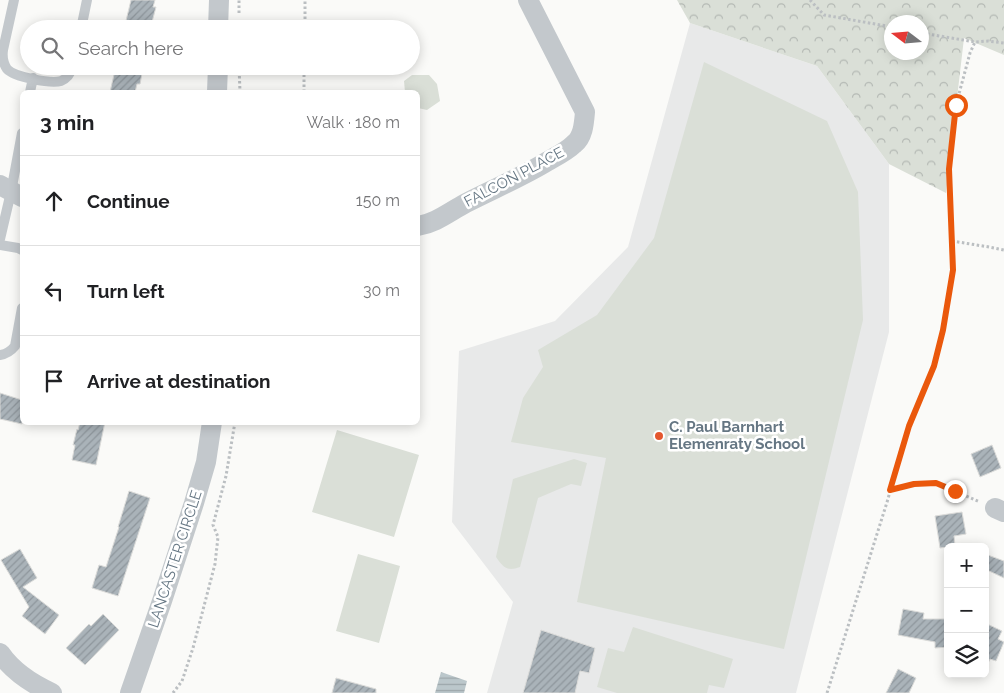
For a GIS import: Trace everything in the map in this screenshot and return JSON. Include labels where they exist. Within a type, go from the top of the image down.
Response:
[{"type":"street","points":[[218,20],[219,0]]},
{"type":"street","name":"FALCON PLACE","points":[[420,225],[433,222],[465,203],[531,172],[575,144],[581,135],[585,112],[528,0]]},
{"type":"street","points":[[217,90],[218,75]]},
{"type":"street","name":"LANCASTER CIRCLE","points":[[130,693],[194,503],[206,462],[212,425]]},
{"type":"street","points":[[0,653],[17,673],[52,693]]},
{"type":"lane","points":[[14,0],[2,56],[6,68],[11,72],[20,74]]},
{"type":"lane","points":[[83,20],[87,0]]},
{"type":"lane","points":[[22,75],[52,82],[63,80],[69,75]]},
{"type":"lane","points":[[30,90],[33,78]]},
{"type":"lane","points":[[0,239],[20,144]]},
{"type":"lane","points":[[0,245],[20,249]]},
{"type":"lane","points":[[0,356],[7,354],[15,346],[20,319]]},
{"type":"path","points":[[305,0],[305,20]]},
{"type":"path","points":[[810,0],[824,15],[884,26]]},
{"type":"path","points":[[929,34],[975,42],[1004,42]]},
{"type":"path","points":[[826,693],[888,499],[909,426],[934,366],[943,330],[953,270],[949,169],[956,105],[970,53],[975,42]]},
{"type":"path","points":[[239,75],[240,90]]},
{"type":"path","points":[[304,75],[304,90]]},
{"type":"path","points":[[952,241],[1004,250]]},
{"type":"path","points":[[173,693],[182,681],[193,648],[215,564],[218,537],[213,525],[226,476],[234,425]]},
{"type":"path","points":[[890,490],[914,484],[936,483],[999,510]]},
{"type":"shaded area","name":"C. Paul Barnhart Elemenraty School","points":[[690,23],[817,66],[889,164],[889,332],[796,693],[487,693],[513,602],[452,522],[459,351],[555,321],[628,247]]},
{"type":"shaded area","points":[[441,672],[467,681],[464,693],[435,693]]},
{"type":"green space","points":[[677,0],[1004,0],[1004,55],[964,38],[946,193],[889,164],[817,66],[690,23]]},
{"type":"green space","name":"C. Paul Barnhart Elemenraty School","points":[[704,62],[827,121],[858,192],[863,320],[784,649],[577,602],[606,458],[511,442],[523,398],[543,367],[538,350],[597,315],[654,238]]},
{"type":"green space","points":[[412,75],[429,75],[437,84],[440,101],[427,110],[420,108],[420,90],[405,90],[404,81]]},
{"type":"green space","points":[[337,430],[419,455],[394,537],[312,512]]},
{"type":"green space","points":[[574,459],[587,463],[581,486],[571,484],[538,498],[520,567],[506,568],[496,557],[513,479]]},
{"type":"green space","points":[[358,554],[400,566],[379,643],[336,631]]},
{"type":"green space","points":[[633,627],[733,659],[724,688],[709,685],[707,693],[617,693],[597,687],[608,648],[624,652]]},
{"type":"building","points":[[131,0],[155,0],[153,7],[156,7],[153,20],[126,20]]},
{"type":"building","points":[[114,75],[142,75],[140,84],[137,84],[136,90],[110,90]]},
{"type":"building","points":[[0,393],[20,399],[20,424],[0,419]]},
{"type":"building","points":[[79,425],[104,425],[96,465],[72,460],[75,445],[73,445]]},
{"type":"building","points":[[992,445],[1001,468],[980,477],[971,454]]},
{"type":"building","points":[[129,491],[150,498],[118,596],[92,588],[99,565],[106,567]]},
{"type":"building","points":[[962,512],[966,534],[954,536],[955,543],[944,543],[944,547],[940,548],[935,516]]},
{"type":"building","points":[[20,549],[37,578],[23,587],[59,615],[45,634],[22,616],[29,607],[1,560]]},
{"type":"building","points":[[989,555],[1004,561],[1004,578],[989,571]]},
{"type":"building","points":[[903,609],[924,613],[923,619],[944,619],[944,647],[935,648],[935,642],[898,635]]},
{"type":"building","points":[[103,614],[119,630],[85,665],[66,648],[89,624],[91,626]]},
{"type":"building","points":[[989,625],[1002,631],[998,639],[1004,642],[996,661],[990,659],[989,661]]},
{"type":"building","points":[[541,630],[595,648],[589,673],[580,671],[575,693],[523,693]]},
{"type":"building","points":[[898,669],[916,678],[909,693],[886,693]]},
{"type":"building","points":[[336,678],[376,689],[376,693],[332,693]]},
{"type":"place","name":"C. Paul Barnhart Elemenraty School","points":[[659,436]]},
{"type":"route","points":[[955,491],[936,483],[914,484],[890,490],[909,426],[934,366],[943,330],[953,270],[949,169],[956,105]]}]
